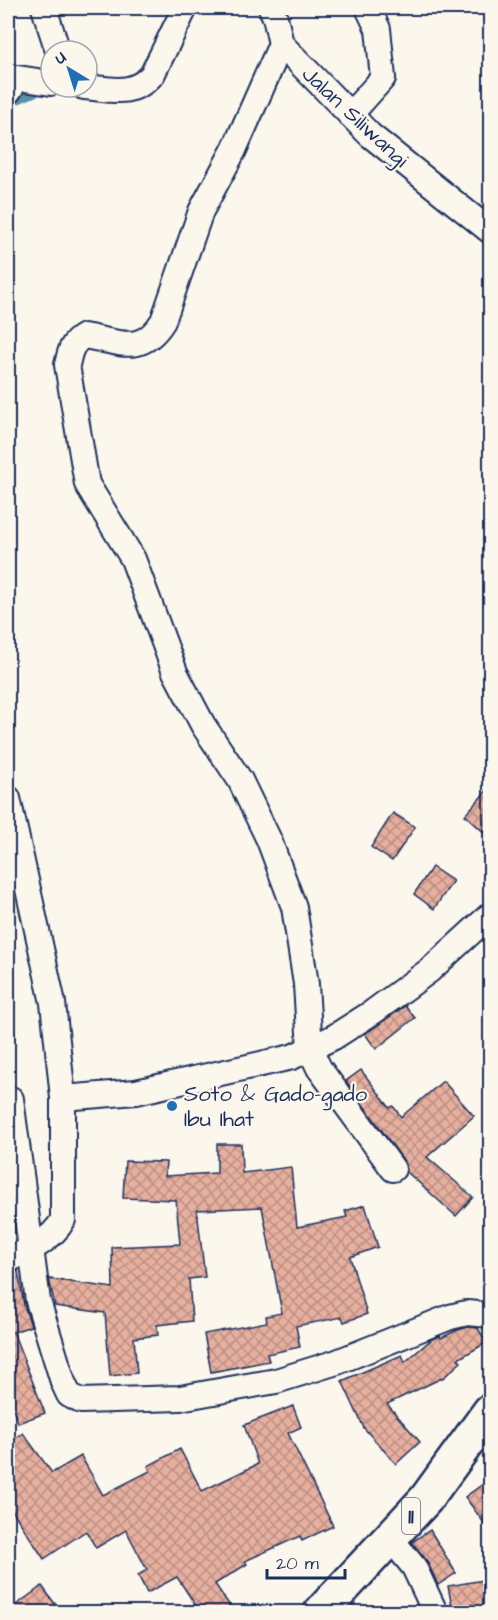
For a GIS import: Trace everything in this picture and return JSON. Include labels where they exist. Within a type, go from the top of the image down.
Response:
[{"type":"highway","name":"11","points":[[321,1612],[426,1500],[490,1411]]},
{"type":"street","points":[[44,8],[54,39]]},
{"type":"street","points":[[99,88],[133,89],[147,81],[185,8]]},
{"type":"street","points":[[271,8],[281,44],[234,150],[201,211],[163,321],[154,336],[134,345],[84,336],[77,340],[70,349],[67,365],[87,484],[133,559],[175,672],[203,725],[240,780],[269,840],[294,907],[306,984],[307,1030],[310,1049],[320,1068],[393,1169]]},
{"type":"street","points":[[350,115],[383,78],[378,29],[368,8]]},
{"type":"street","name":"Jalan Siliwangi","points":[[281,44],[370,135],[490,231]]},
{"type":"street","points":[[13,85],[39,84]]},
{"type":"street","points":[[8,798],[53,1003],[63,1098],[63,1220],[58,1230],[30,1249],[8,1260]]},
{"type":"street","points":[[63,1098],[136,1092],[292,1057],[334,1037],[430,970],[490,915]]},
{"type":"street","points":[[11,1099],[38,1300],[63,1382],[69,1395],[81,1401],[180,1398],[276,1381],[337,1362],[450,1317],[467,1313],[490,1315]]},
{"type":"street","points":[[391,1539],[414,1567],[435,1612]]},
{"type":"building","points":[[490,787],[490,838],[465,815]]},
{"type":"building","points":[[393,813],[415,827],[392,861],[371,847]]},
{"type":"building","points":[[432,867],[453,881],[434,909],[414,894]]},
{"type":"building","points":[[405,1006],[415,1018],[376,1049],[365,1034]]},
{"type":"building","points":[[361,1070],[390,1108],[393,1106],[401,1117],[443,1081],[474,1116],[427,1157],[473,1197],[456,1216],[407,1172],[404,1161],[346,1081]]},
{"type":"building","points":[[217,1144],[241,1144],[242,1173],[291,1167],[297,1227],[347,1217],[345,1211],[365,1205],[378,1247],[350,1257],[367,1314],[344,1322],[342,1317],[296,1326],[300,1347],[267,1354],[269,1361],[211,1372],[204,1334],[267,1322],[266,1316],[282,1313],[262,1207],[197,1210],[205,1277],[189,1279],[192,1321],[157,1325],[158,1335],[134,1338],[137,1373],[110,1376],[105,1313],[55,1306],[49,1279],[113,1288],[112,1247],[180,1244],[176,1200],[123,1198],[125,1161],[166,1162],[165,1176],[217,1173]]},
{"type":"building","points":[[18,1271],[24,1305],[31,1326],[13,1332],[45,1413],[18,1423],[8,1395],[8,1274]]},
{"type":"building","points":[[468,1327],[478,1328],[486,1343],[458,1359],[461,1362],[444,1377],[387,1404],[420,1442],[396,1464],[364,1428],[342,1381],[402,1355],[405,1362],[432,1339],[440,1336],[441,1338]]},
{"type":"building","points":[[293,1406],[301,1427],[288,1433],[333,1526],[302,1541],[300,1536],[245,1561],[247,1564],[215,1584],[234,1612],[200,1612],[177,1577],[147,1593],[138,1575],[147,1570],[126,1530],[96,1548],[86,1531],[44,1559],[8,1504],[8,1444],[23,1433],[52,1473],[81,1456],[103,1495],[150,1471],[148,1466],[180,1449],[202,1491],[258,1464],[244,1425]]},
{"type":"building","points":[[490,1479],[490,1531],[465,1497]]},
{"type":"building","points":[[430,1530],[456,1573],[438,1585],[427,1561],[412,1542]]},
{"type":"building","points":[[490,1579],[490,1612],[453,1612],[448,1586]]},
{"type":"building","points":[[42,1586],[61,1612],[8,1612],[8,1611]]},
{"type":"waterway","points":[[8,104],[39,91]]},
{"type":"place","name":"Soto & Gado-gado Ibu Ihat","points":[[172,1106]]}]
